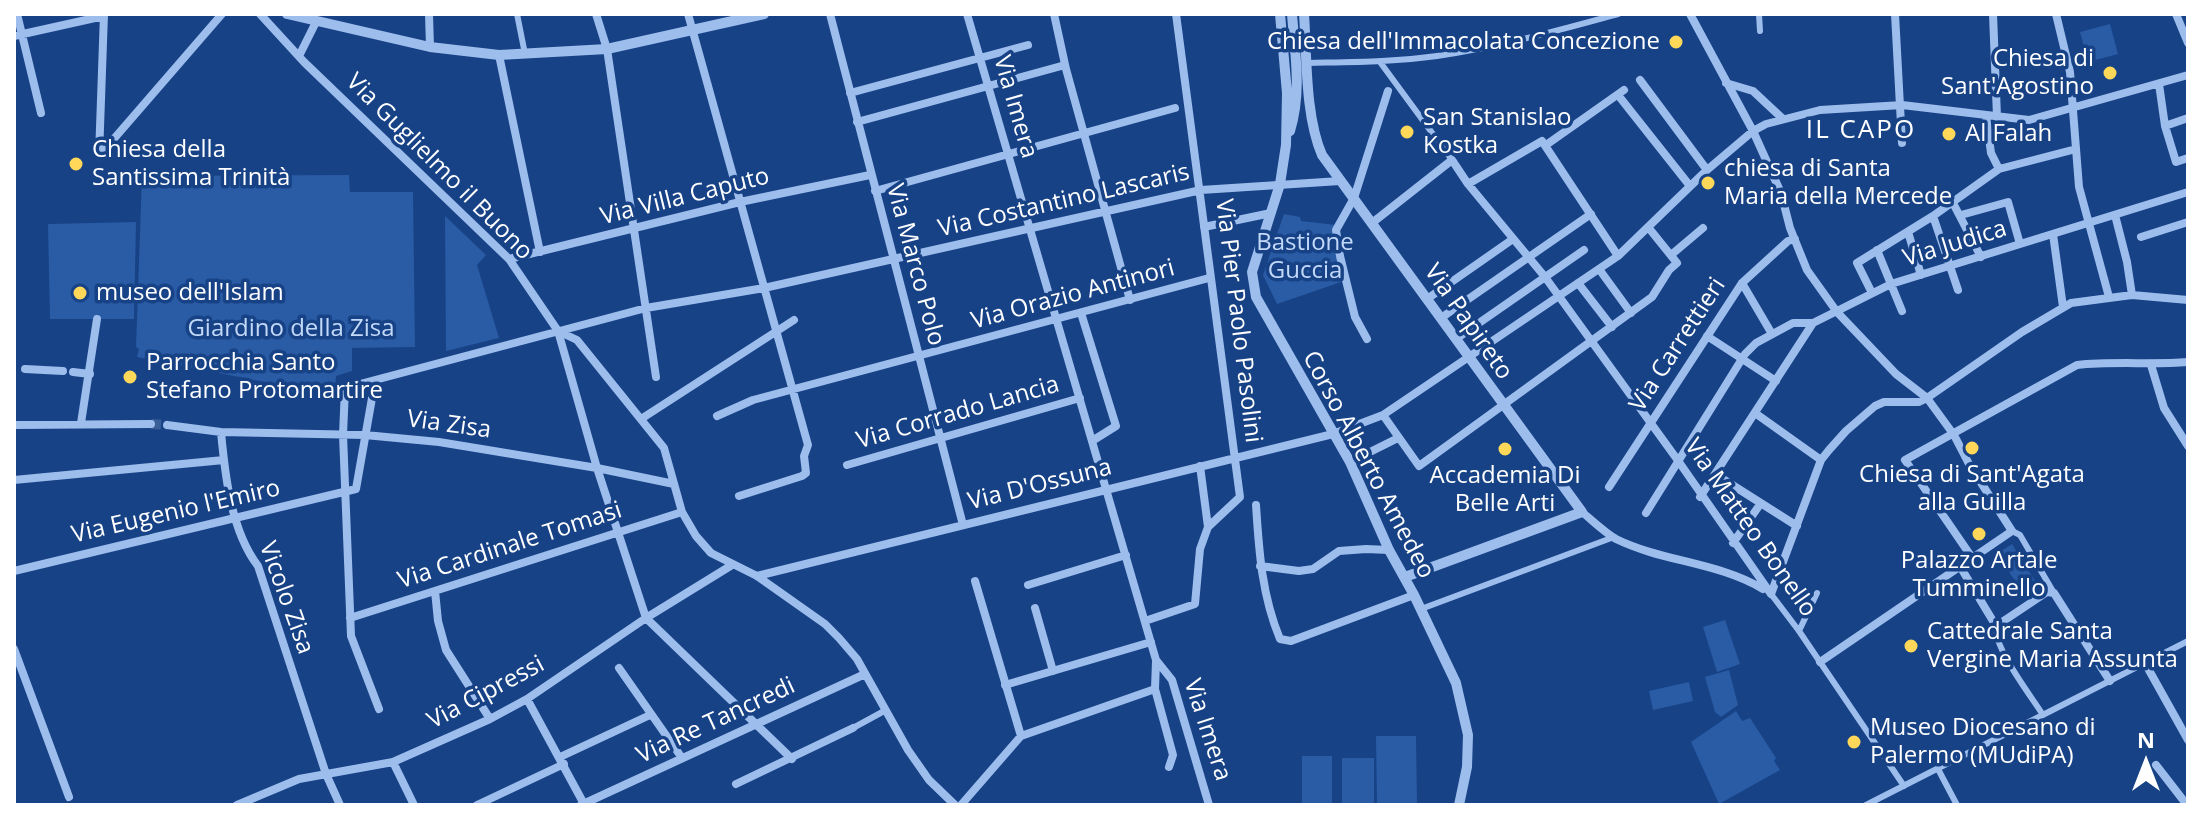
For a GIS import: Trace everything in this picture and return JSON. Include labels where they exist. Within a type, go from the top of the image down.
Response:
[{"type":"street","points":[[17,14],[18,35],[41,113]]},
{"type":"street","points":[[18,35],[104,15],[99,156],[222,14]]},
{"type":"street","name":"Via Guglielmo il Buono","points":[[260,14],[299,56],[509,259],[558,331],[577,340],[664,448],[682,512],[696,536],[711,553],[757,576],[825,624],[857,659],[908,750],[929,780],[958,805]]},
{"type":"street","points":[[287,14],[430,47],[499,55],[607,49],[764,14]]},
{"type":"street","points":[[429,14],[430,47]]},
{"type":"street","points":[[517,14],[525,54]]},
{"type":"street","points":[[596,14],[607,49],[656,377]]},
{"type":"street","points":[[688,14],[808,445],[804,456],[806,473],[739,496]]},
{"type":"street","name":"Via Marco Polo","points":[[830,14],[963,525]]},
{"type":"street","name":"Via Imera","points":[[967,14],[1156,660],[1172,680],[1209,805]]},
{"type":"street","points":[[1054,14],[1065,65],[1130,300]]},
{"type":"street","name":"Via Pier Paolo Pasolini","points":[[1176,14],[1240,497],[1208,527]]},
{"type":"street","name":"Corso Alberto Amedeo","points":[[1280,14],[1287,93],[1286,145],[1280,184],[1252,272],[1256,297],[1350,462],[1389,550],[1456,683],[1466,718],[1468,752],[1459,805]]},
{"type":"street","name":"Corso Alberto Amedeo","points":[[1286,145],[1297,110],[1298,89],[1292,14]]},
{"type":"street","points":[[1304,14],[1308,63],[1380,62],[1436,56],[1483,48],[1618,14]]},
{"type":"street","points":[[1690,14],[1753,131],[1781,193],[1807,270],[1837,312],[1896,374],[1927,398],[1954,435],[2012,531],[2020,535],[2050,592],[2110,681]]},
{"type":"street","points":[[1759,14],[1760,31]]},
{"type":"street","points":[[1895,14],[1902,143]]},
{"type":"street","points":[[1993,14],[1997,117]]},
{"type":"street","points":[[2056,14],[2070,72],[2079,187],[2109,297]]},
{"type":"street","points":[[2176,14],[2188,43]]},
{"type":"street","points":[[299,56],[316,22]]},
{"type":"street","points":[[850,93],[1028,45]]},
{"type":"street","points":[[499,55],[540,252]]},
{"type":"street","points":[[1372,223],[1452,160],[1380,62]]},
{"type":"street","name":"Via Papireto","points":[[1308,63],[1314,127],[1322,155],[1582,512]]},
{"type":"street","points":[[857,122],[1065,65]]},
{"type":"street","name":"Via D'Ossuna","points":[[757,576],[1333,434],[1383,415],[1618,256],[1736,145],[1753,131],[1783,119],[1820,110],[1902,105],[2029,120],[2188,75]]},
{"type":"street","points":[[1640,80],[1707,170]]},
{"type":"street","points":[[1726,83],[1753,91],[1783,119]]},
{"type":"street","points":[[2159,84],[2165,126],[2176,162],[2188,158]]},
{"type":"street","points":[[1367,339],[1355,317],[1336,230],[1354,198],[1388,91]]},
{"type":"street","points":[[1468,184],[1544,143],[1621,93],[1690,186]]},
{"type":"street","points":[[875,191],[1175,108]]},
{"type":"street","points":[[1427,126],[1443,115]]},
{"type":"street","points":[[1986,116],[1991,153],[1999,169]]},
{"type":"street","points":[[2165,126],[2188,118]]},
{"type":"street","points":[[1544,143],[1618,256]]},
{"type":"street","points":[[1872,293],[1857,263],[1953,203],[1999,169],[2076,149]]},
{"type":"street","name":"Via Matteo Bonello","points":[[1452,160],[1468,184],[1545,277],[1679,462],[1904,786]]},
{"type":"street","name":"Via Villa Caputo","points":[[509,259],[740,202],[870,175]]},
{"type":"street","name":"Via Costantino Lascaris","points":[[343,435],[345,388],[646,308],[764,288],[1201,190],[1340,181]]},
{"type":"street","name":"Via Judica","points":[[1772,334],[1793,323],[1813,323],[1891,284],[2188,192]]},
{"type":"street","points":[[1961,215],[2008,202],[2020,244]]},
{"type":"street","points":[[1953,203],[1981,257]]},
{"type":"street","points":[[1204,227],[1271,213]]},
{"type":"street","points":[[1441,318],[1591,214]]},
{"type":"street","points":[[2115,215],[2132,295]]},
{"type":"street","points":[[1933,216],[1958,290]]},
{"type":"street","points":[[2141,237],[2188,222]]},
{"type":"street","points":[[1383,415],[1419,466],[1652,297],[1677,263],[1648,227]]},
{"type":"street","points":[[1671,255],[1703,228]]},
{"type":"street","points":[[1908,232],[1921,275]]},
{"type":"street","points":[[2053,234],[2063,307]]},
{"type":"street","points":[[1427,299],[1513,239]]},
{"type":"street","name":"Via Carrettieri","points":[[1609,487],[1742,283],[1788,241],[1795,239]]},
{"type":"street","points":[[1456,339],[1584,250]]},
{"type":"street","points":[[1877,250],[1902,311]]},
{"type":"street","points":[[1599,269],[1631,313]]},
{"type":"street","name":"Via Orazio Antinori","points":[[717,416],[753,400],[920,358],[1209,278]]},
{"type":"street","points":[[1578,283],[1612,327]]},
{"type":"street","points":[[1646,513],[1741,358],[1756,343],[1772,334],[1742,283]]},
{"type":"street","points":[[1405,577],[1582,512],[1614,537],[1636,547],[1747,580],[1771,594],[1821,460],[1846,431],[1875,406],[1884,402],[1919,402],[1927,398],[2063,307],[2132,295],[2188,300]]},
{"type":"street","points":[[1081,313],[1116,426],[1092,441]]},
{"type":"street","points":[[81,423],[97,319]]},
{"type":"street","points":[[641,419],[794,320]]},
{"type":"street","points":[[1701,496],[1813,323]]},
{"type":"street","points":[[558,331],[597,468],[646,618],[792,759]]},
{"type":"street","points":[[1707,336],[1776,381]]},
{"type":"street","points":[[1973,559],[1905,460],[2077,365],[2188,362]]},
{"type":"street","points":[[2151,365],[2164,408],[2188,446]]},
{"type":"street","points":[[25,369],[90,374]]},
{"type":"street","points":[[347,492],[356,489],[375,381]]},
{"type":"street","name":"Via Corrado Lancia","points":[[847,465],[1080,398]]},
{"type":"street","points":[[1755,413],[1821,460]]},
{"type":"street","points":[[14,425],[151,424]]},
{"type":"street","name":"Via Zisa","points":[[167,425],[221,432],[365,435],[439,442],[674,484]]},
{"type":"street","name":"Vicolo Zisa","points":[[221,432],[236,517],[248,553],[258,566],[326,774],[340,805]]},
{"type":"street","points":[[343,435],[351,636],[379,709]]},
{"type":"street","points":[[1350,462],[1398,438]]},
{"type":"street","points":[[14,480],[224,460]]},
{"type":"street","points":[[1145,621],[1195,604],[1200,549],[1208,527],[1200,466]]},
{"type":"street","points":[[1715,474],[1797,526]]},
{"type":"street","name":"Via Eugenio l'Emiro","points":[[14,571],[347,492]]},
{"type":"street","points":[[1733,543],[1761,503]]},
{"type":"street","points":[[1256,505],[1260,566],[1268,612],[1280,639],[1291,641],[1414,595]]},
{"type":"street","name":"Via Cardinale Tomasi","points":[[350,618],[682,512]]},
{"type":"street","points":[[1820,662],[2012,531]]},
{"type":"street","points":[[1421,609],[1614,537]]},
{"type":"street","points":[[1260,566],[1299,571],[1313,569],[1339,551],[1389,550]]},
{"type":"street","points":[[1028,585],[1126,555]]},
{"type":"street","name":"Via Cipressi","points":[[237,805],[299,779],[393,762],[490,719],[527,699],[646,618],[732,565]]},
{"type":"street","points":[[1961,568],[1996,626],[1995,634],[2003,650],[2043,715]]},
{"type":"street","points":[[975,581],[1021,736]]},
{"type":"street","points":[[435,591],[438,621],[446,650],[490,719]]},
{"type":"street","points":[[1996,626],[2050,592]]},
{"type":"street","points":[[1799,631],[1817,593]]},
{"type":"street","points":[[1035,608],[1053,671]]},
{"type":"street","points":[[1866,805],[2188,641]]},
{"type":"street","points":[[1005,685],[1151,642]]},
{"type":"street","points":[[14,649],[69,797]]},
{"type":"street","points":[[1156,660],[1155,689],[1173,755],[1169,767]]},
{"type":"street","points":[[2145,663],[2188,740]]},
{"type":"street","points":[[619,668],[682,758]]},
{"type":"street","name":"Via Re Tancredi","points":[[583,804],[865,674]]},
{"type":"street","points":[[958,805],[1021,736],[1155,689]]},
{"type":"street","points":[[527,699],[583,804]]},
{"type":"street","points":[[736,784],[886,710]]},
{"type":"street","points":[[477,805],[650,715]]},
{"type":"street","points":[[393,762],[414,805]]},
{"type":"street","points":[[2156,765],[2184,802]]},
{"type":"street","points":[[1938,769],[1957,805]]},
{"type":"green space","points":[[2110,24],[2118,54],[2088,62],[2080,32]]},
{"type":"green space","name":"Giardino della Zisa","points":[[349,175],[350,192],[413,192],[415,347],[352,348],[352,371],[336,376],[335,401],[297,400],[290,387],[137,357],[142,176]]},
{"type":"green space","name":"Bastione Guccia","points":[[1284,214],[1300,217],[1301,221],[1336,225],[1341,282],[1277,304],[1263,275]]},
{"type":"green space","points":[[445,216],[486,255],[477,265],[499,338],[446,351]]},
{"type":"green space","points":[[136,222],[134,319],[50,319],[48,224]]},
{"type":"green space","points":[[2012,544],[2039,587],[2029,593],[2010,574],[2006,557],[2001,551]]},
{"type":"green space","points":[[1725,620],[1740,664],[1717,672],[1703,627]]},
{"type":"green space","points":[[1729,670],[1738,705],[1721,717],[1715,712],[1705,677]]},
{"type":"green space","points":[[1689,682],[1693,701],[1653,710],[1649,691]]},
{"type":"green space","points":[[1736,711],[1742,721],[1750,718],[1776,758],[1774,761],[1780,770],[1719,804],[1691,742]]},
{"type":"green space","points":[[1376,736],[1416,736],[1417,805],[1377,805]]},
{"type":"green space","points":[[1302,756],[1332,756],[1332,805],[1302,805]]},
{"type":"green space","points":[[1342,758],[1374,758],[1374,805],[1342,805]]},
{"type":"tunnel","points":[[151,424],[167,425]]},
{"type":"place","name":"Chiesa dell'Immacolata Concezione","points":[[1676,42]]},
{"type":"place","name":"Chiesa di Sant'Agostino","points":[[2110,73]]},
{"type":"place","name":"San Stanislao Kostka","points":[[1407,132]]},
{"type":"place","name":"Al Falah","points":[[1949,134]]},
{"type":"place","name":"Chiesa della Santissima Trinità","points":[[76,164]]},
{"type":"place","name":"chiesa di Santa Maria della Mercede","points":[[1708,183]]},
{"type":"place","name":"museo dell'Islam","points":[[80,293]]},
{"type":"place","name":"Parrocchia Santo Stefano Protomartire","points":[[130,377]]},
{"type":"place","name":"Chiesa di Sant'Agata alla Guilla","points":[[1972,448]]},
{"type":"place","name":"Accademia Di Belle Arti","points":[[1505,449]]},
{"type":"place","name":"Palazzo Artale Tumminello","points":[[1979,534]]},
{"type":"place","name":"Cattedrale Santa Vergine Maria Assunta","points":[[1911,646]]},
{"type":"place","name":"Museo Diocesano di Palermo (MUdiPA)","points":[[1854,742]]},
{"type":"district","name":"IL CAPO","points":[[1861,131]]}]
